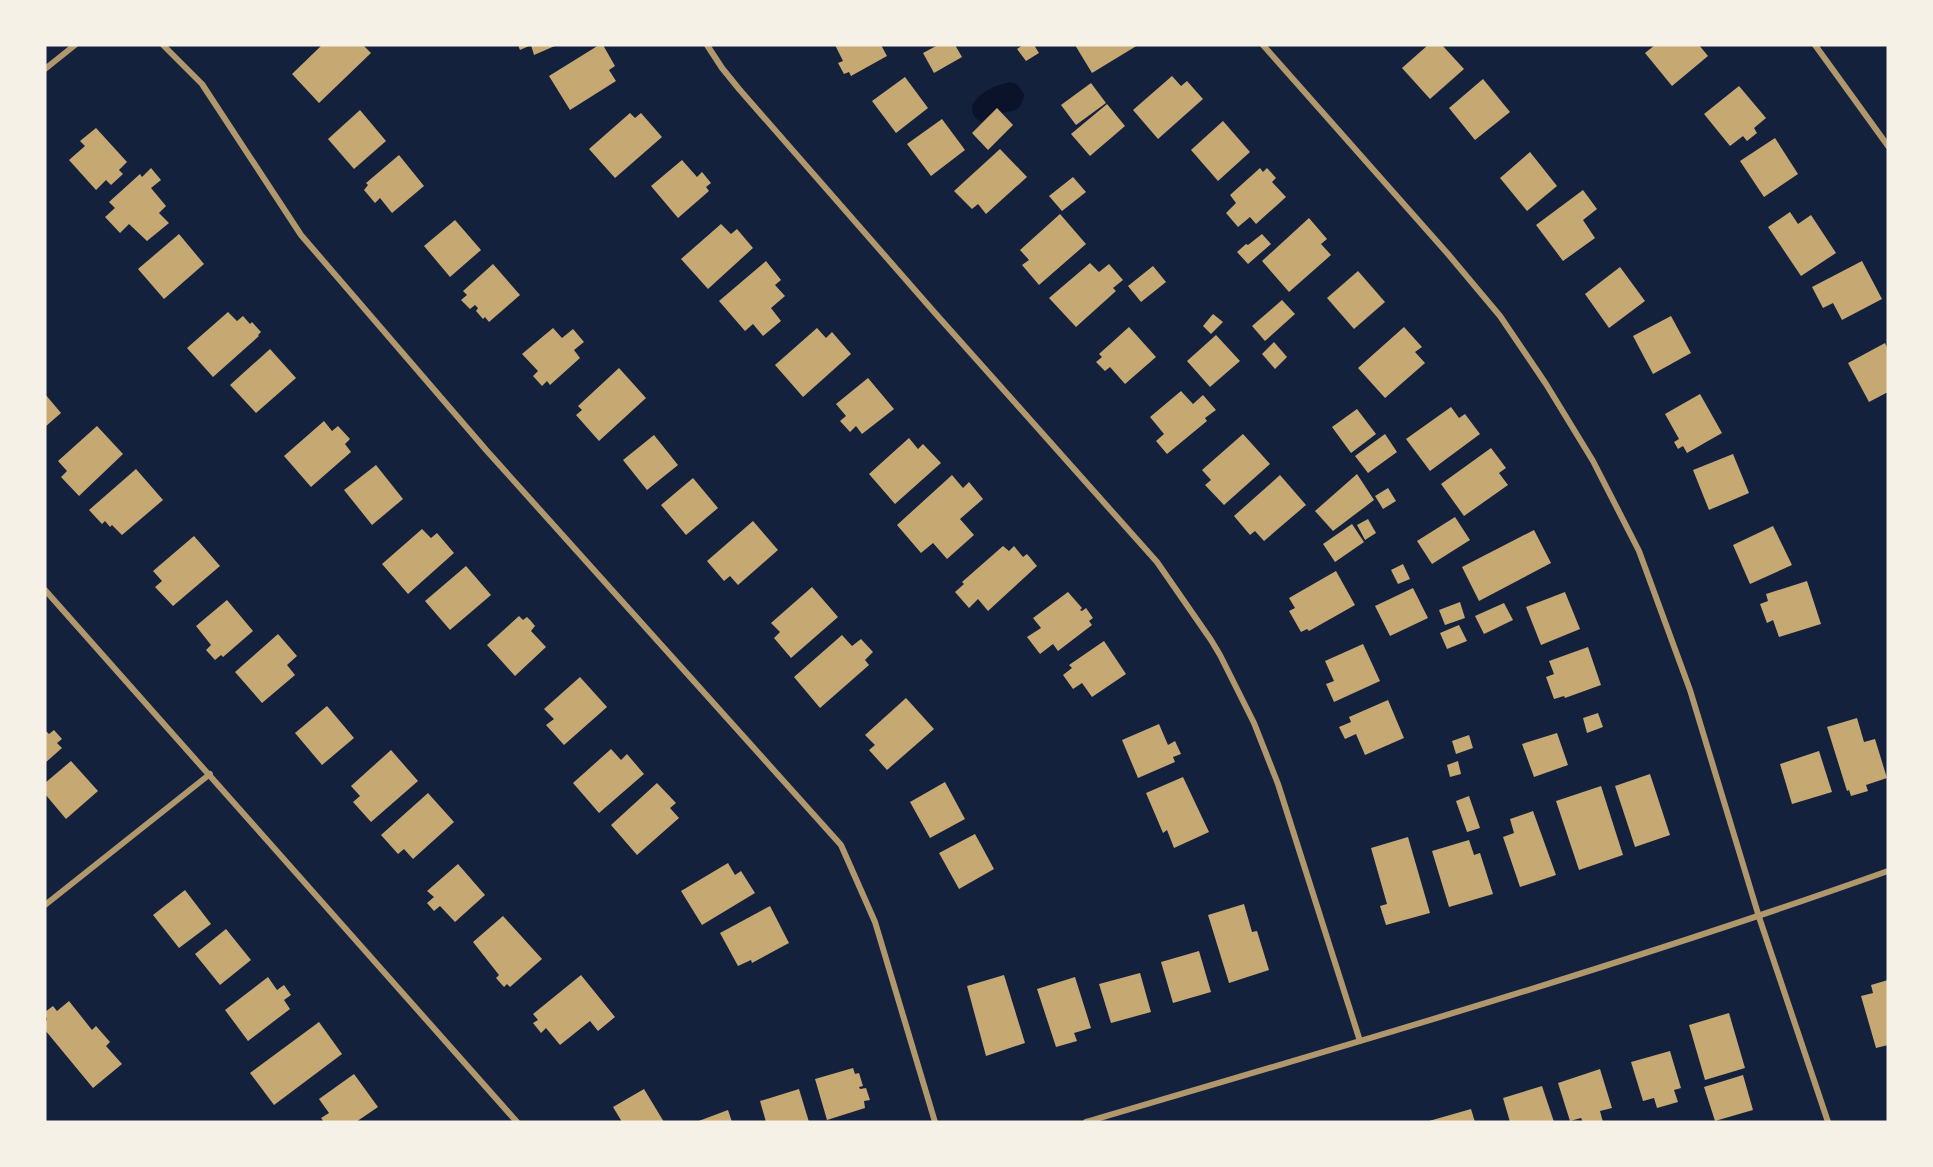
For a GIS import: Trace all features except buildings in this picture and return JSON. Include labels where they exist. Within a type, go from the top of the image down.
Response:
[{"type":"street","points":[[45,69],[75,45]]},
{"type":"street","points":[[163,45],[202,84],[301,235],[487,451],[841,845],[874,922],[935,1122]]},
{"type":"street","points":[[706,45],[739,89],[1157,562],[1206,632],[1250,714],[1278,784],[1360,1041]]},
{"type":"street","points":[[1263,45],[1500,316],[1546,384],[1593,461],[1639,551],[1690,690],[1759,917],[1828,1122]]},
{"type":"street","points":[[1815,45],[1888,147]]},
{"type":"street","points":[[45,590],[518,1122]]},
{"type":"street","points":[[45,905],[210,774]]},
{"type":"street","points":[[1086,1122],[1360,1041],[1759,917],[1888,871]]},
{"type":"water","points":[[1010,82],[1017,84],[1024,94],[1020,107],[1002,113],[997,108],[982,122],[977,119],[974,116],[972,105],[979,96]]}]
